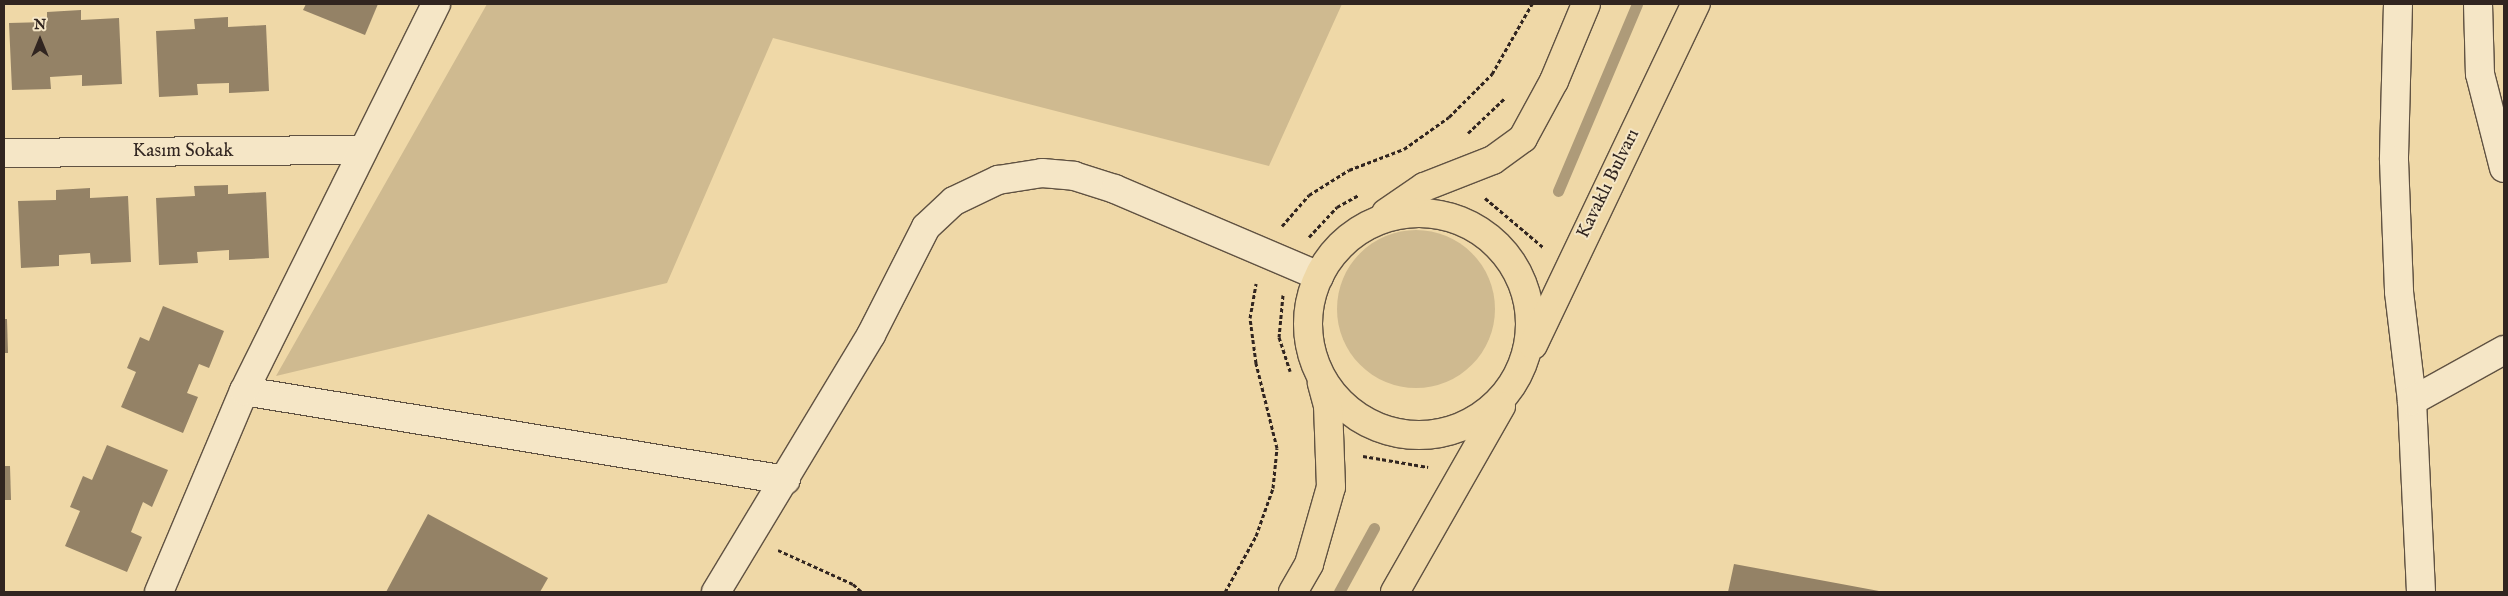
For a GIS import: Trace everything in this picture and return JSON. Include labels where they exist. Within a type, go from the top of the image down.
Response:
[{"type":"main road","name":"Kavaklı Bulvarı","points":[[1293,592],[1309,564],[1331,487],[1328,406],[1308,341],[1308,303],[1319,276],[1346,238],[1379,219],[1424,187],[1493,160],[1523,138],[1554,81],[1586,4]]},
{"type":"main road","name":"Kavaklı Bulvarı","points":[[1395,592],[1474,458],[1524,364],[1696,4]]},
{"type":"main road","name":"Kavaklı Bulvarı","points":[[1379,219],[1416,212],[1454,217],[1488,234],[1512,261],[1528,294],[1532,329],[1524,364]]},
{"type":"main road","name":"Kavaklı Bulvarı","points":[[1320,377],[1351,412],[1374,427],[1409,436],[1445,433],[1478,420],[1506,396]]},
{"type":"street","points":[[159,592],[244,391],[436,4]]},
{"type":"street","points":[[2398,4],[2394,160],[2399,292],[2412,401],[2421,592]]},
{"type":"street","points":[[2478,4],[2480,74],[2504,168]]},
{"type":"street","name":"Kasım Sokak","points":[[4,153],[362,150]]},
{"type":"street","points":[[716,592],[786,480],[871,335],[926,226],[954,202],[998,180],[1042,173],[1074,176],[1116,189],[1319,276]]},
{"type":"street","points":[[2412,401],[2504,350]]},
{"type":"street","points":[[244,391],[786,480]]},
{"type":"path","points":[[1465,136],[1510,93]]},
{"type":"path","points":[[1291,377],[1279,337],[1279,305],[1292,265],[1322,221],[1337,207],[1368,190]]},
{"type":"path","points":[[1477,191],[1545,248]]},
{"type":"path","points":[[1357,455],[1436,468]]},
{"type":"path","points":[[750,538],[854,584],[862,592]]},
{"type":"shaded area","points":[[487,4],[1342,4],[1269,166],[773,38],[667,283],[276,376]]},
{"type":"shaded area","points":[[1416,230],[1446,236],[1472,253],[1489,279],[1495,309],[1489,339],[1472,365],[1446,382],[1416,388],[1386,382],[1360,365],[1343,339],[1337,309],[1343,279],[1360,253],[1386,236]]},
{"type":"building","points":[[306,4],[378,4],[365,35],[303,10]]},
{"type":"building","points":[[81,10],[81,20],[119,18],[122,84],[82,86],[82,75],[50,77],[51,89],[12,90],[9,23],[47,22],[47,12]]},
{"type":"building","points":[[228,17],[228,27],[266,25],[269,91],[229,93],[229,83],[197,84],[198,95],[159,97],[156,31],[195,29],[194,19]]},
{"type":"building","points":[[228,185],[228,194],[266,192],[269,258],[229,260],[229,250],[197,252],[198,263],[159,265],[156,198],[195,196],[194,186]]},
{"type":"building","points":[[90,188],[90,198],[128,196],[131,262],[91,264],[90,253],[59,255],[59,266],[21,268],[18,201],[56,200],[56,190]]},
{"type":"building","points":[[163,306],[224,331],[209,368],[199,364],[187,393],[198,397],[183,433],[121,407],[136,372],[127,368],[140,337],[149,341]]},
{"type":"building","points":[[4,319],[7,319],[8,353],[4,353]]},
{"type":"building","points":[[107,445],[168,470],[152,507],[143,502],[131,532],[142,537],[127,572],[65,546],[80,511],[70,507],[83,476],[92,480]]},
{"type":"building","points":[[4,466],[10,466],[11,500],[4,500]]},
{"type":"building","points":[[428,514],[548,578],[540,592],[386,592]]},
{"type":"building","points":[[1734,564],[1879,591],[1879,592],[1728,592]]},
{"type":"waterway","points":[[1558,191],[1637,4]]},
{"type":"waterway","points":[[1339,592],[1374,528]]}]
